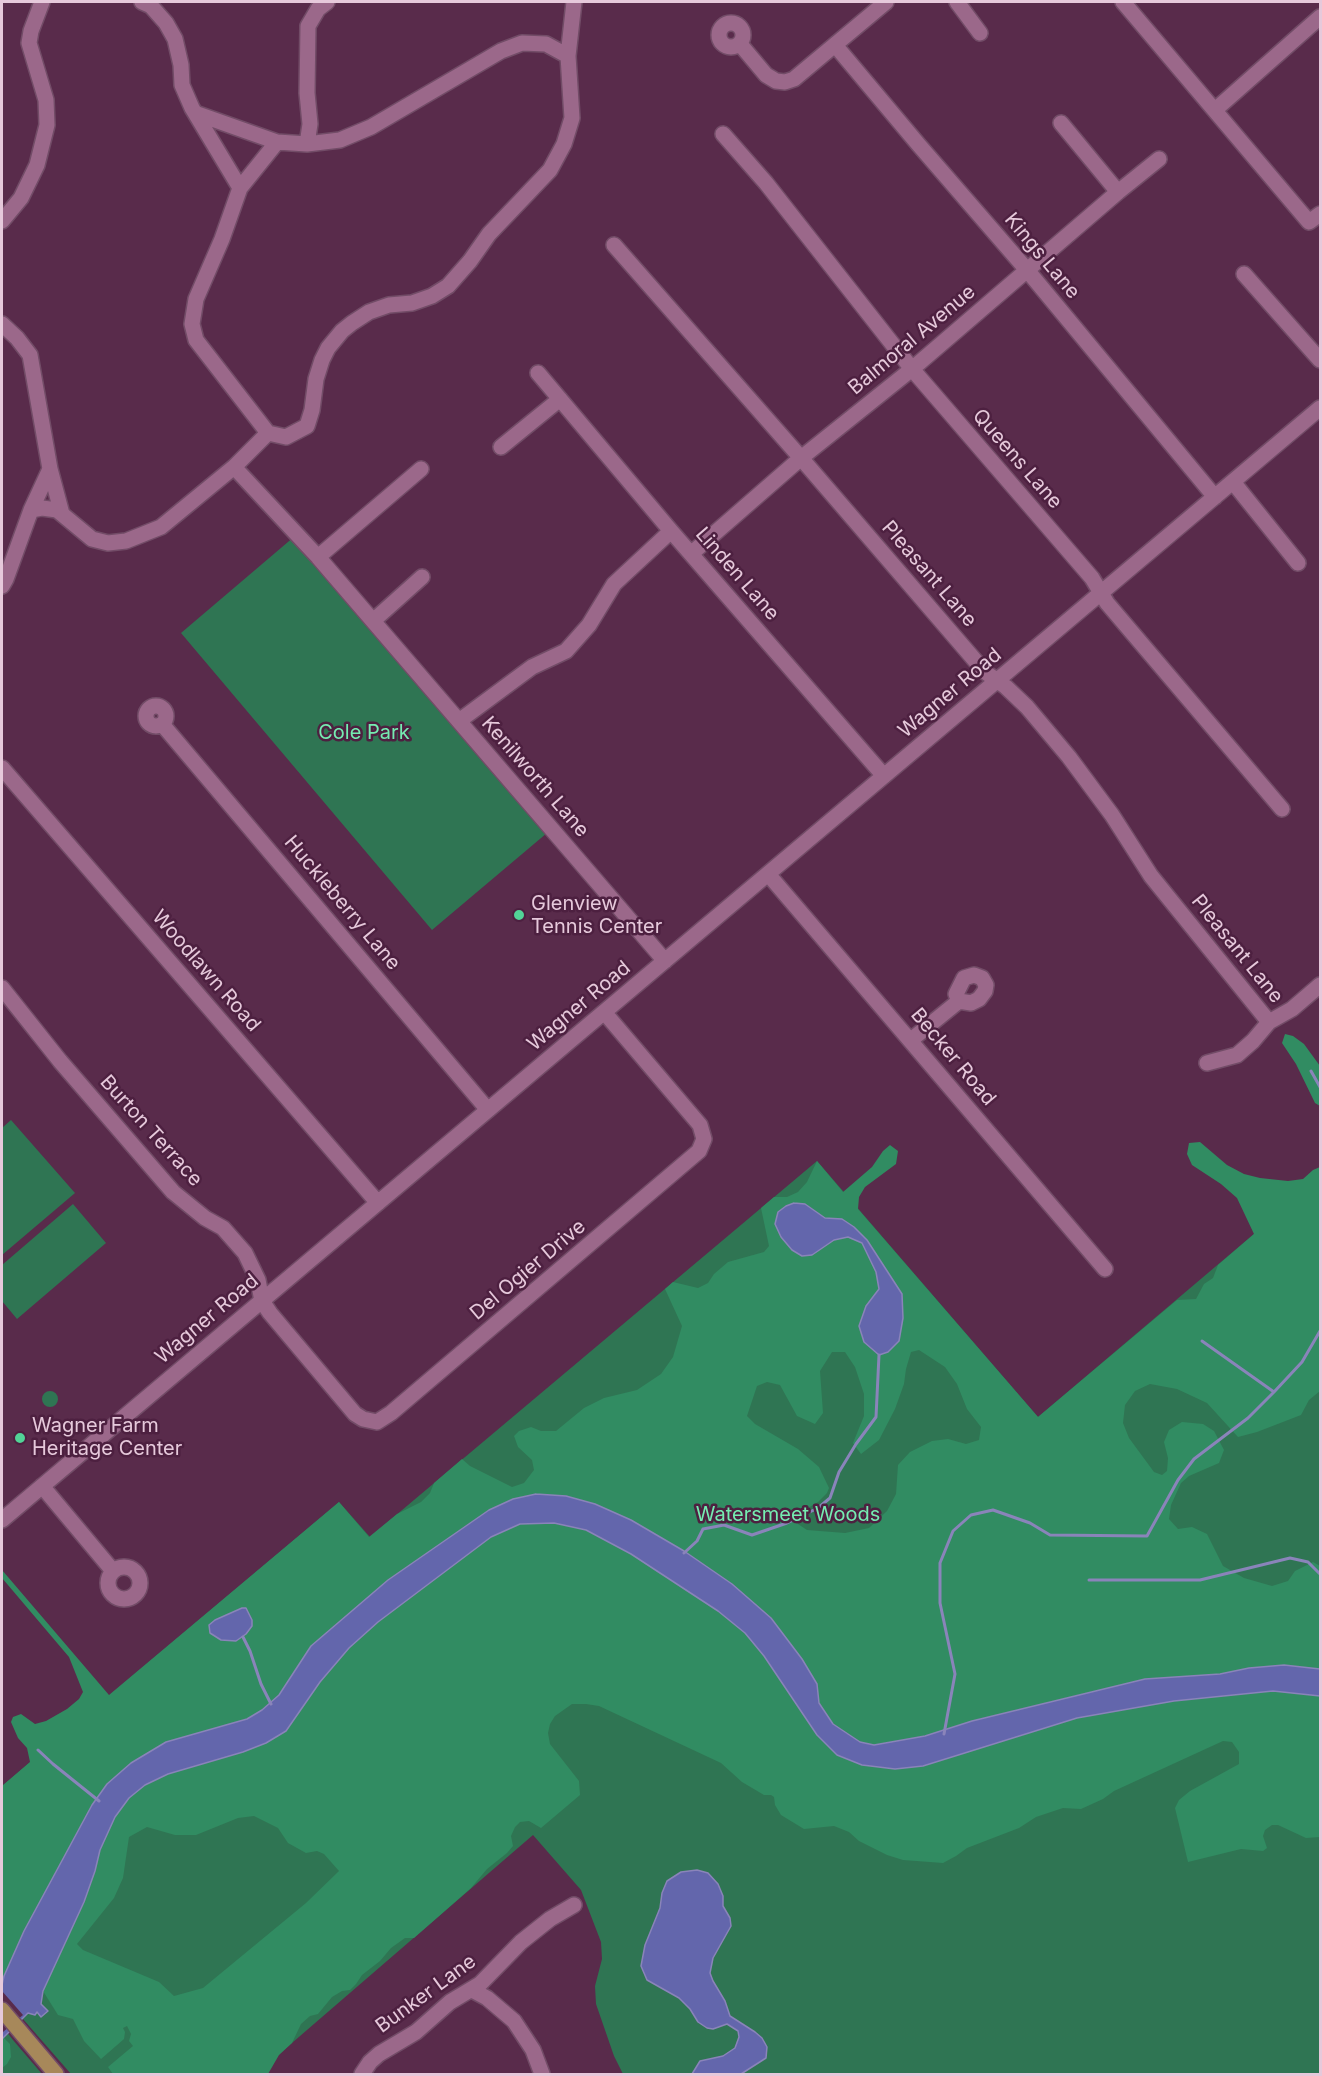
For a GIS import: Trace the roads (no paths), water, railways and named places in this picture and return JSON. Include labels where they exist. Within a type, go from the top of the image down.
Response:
[{"type":"main road","points":[[2,2010],[56,2074]]},
{"type":"street","points":[[2,221],[21,198],[33,173],[47,125],[46,100],[29,43],[42,2]]},
{"type":"street","points":[[142,2],[151,6],[166,23],[175,39],[182,65],[182,85],[195,113],[240,188]]},
{"type":"street","points":[[277,142],[240,188],[222,239],[196,299],[192,324],[196,340],[268,433],[286,437],[306,426],[312,410],[316,379],[322,360],[328,348],[342,331],[369,312],[389,305],[412,303],[432,296],[448,286],[489,234],[550,170],[564,144],[572,118],[567,56],[574,2]]},
{"type":"street","points":[[740,44],[766,75],[776,81],[785,82],[794,79],[886,2]]},
{"type":"street","points":[[957,2],[980,33]]},
{"type":"street","points":[[1123,2],[1309,222],[1320,213]]},
{"type":"street","points":[[307,144],[310,124],[307,93],[308,26],[319,4]]},
{"type":"street","points":[[1215,110],[1320,17]]},
{"type":"street","points":[[195,113],[277,142],[307,144],[340,140],[371,127],[501,51],[522,43],[546,44],[567,56]]},
{"type":"street","name":"Kings Lane","points":[[835,45],[1027,270],[1215,497]]},
{"type":"street","points":[[1061,123],[1118,192]]},
{"type":"street","name":"Queens Lane","points":[[723,134],[766,183],[912,369],[1092,578],[1115,612],[1282,809]]},
{"type":"street","name":"Balmoral Avenue","points":[[692,553],[801,458],[912,369],[1159,159]]},
{"type":"street","name":"Pleasant Lane","points":[[614,245],[985,672],[1006,687],[1027,708],[1076,765],[1112,815],[1151,876],[1269,1022]]},
{"type":"street","points":[[1244,274],[1320,360]]},
{"type":"street","points":[[2,324],[30,355],[50,469],[62,514]]},
{"type":"street","name":"Linden Lane","points":[[538,373],[671,531],[884,776]]},
{"type":"street","points":[[501,447],[560,399]]},
{"type":"street","name":"Wagner Road","points":[[2,1520],[1320,408]]},
{"type":"street","points":[[32,510],[51,508],[62,514],[92,539],[108,543],[126,541],[161,527],[234,467],[268,433]]},
{"type":"street","name":"Kenilworth Lane","points":[[234,467],[318,557],[665,961]]},
{"type":"street","points":[[2,586],[50,469]]},
{"type":"street","points":[[318,557],[421,469]]},
{"type":"street","points":[[1233,482],[1298,563]]},
{"type":"street","points":[[459,721],[532,667],[566,651],[589,625],[614,584],[671,531]]},
{"type":"street","points":[[373,621],[422,578]]},
{"type":"street","name":"Huckleberry Lane","points":[[162,724],[488,1110]]},
{"type":"street","name":"Woodlawn Road","points":[[2,768],[378,1203]]},
{"type":"street","name":"Becker Road","points":[[768,874],[1105,1269]]},
{"type":"street","name":"Pleasant Lane","points":[[1207,1064],[1237,1055],[1269,1022],[1292,1009],[1320,985]]},
{"type":"street","name":"Burton Terrace","points":[[2,988],[60,1061],[174,1192],[205,1218],[223,1228],[245,1253],[258,1280],[262,1301]]},
{"type":"street","points":[[911,1040],[959,1001]]},
{"type":"street","name":"Del Ogier Drive","points":[[262,1301],[348,1404],[363,1419],[377,1422],[400,1406],[694,1158],[703,1145],[704,1139],[699,1125],[604,1012]]},
{"type":"street","points":[[42,1486],[114,1571]]},
{"type":"street","name":"Bunker Lane","points":[[362,2074],[379,2054],[416,2032],[450,2002],[488,1977],[521,1942],[550,1919],[574,1905]]},
{"type":"street","points":[[472,1989],[487,1998],[513,2020],[533,2050],[542,2074]]},
{"type":"water","points":[[794,1203],[805,1204],[825,1218],[842,1219],[854,1227],[867,1240],[902,1294],[903,1318],[899,1341],[888,1352],[879,1355],[864,1342],[859,1326],[866,1306],[879,1289],[876,1272],[862,1243],[848,1237],[834,1240],[812,1255],[802,1256],[792,1250],[781,1237],[775,1224],[778,1212]]},
{"type":"water","points":[[536,1494],[566,1496],[595,1504],[631,1520],[684,1551],[732,1584],[771,1618],[802,1659],[817,1684],[819,1703],[833,1724],[860,1742],[874,1745],[925,1736],[972,1721],[1145,1679],[1220,1674],[1249,1668],[1284,1665],[1320,1669],[1320,1696],[1273,1691],[1174,1701],[1077,1718],[923,1766],[895,1769],[862,1765],[837,1755],[817,1735],[764,1656],[745,1633],[718,1611],[631,1554],[586,1530],[554,1523],[520,1524],[491,1537],[378,1622],[349,1648],[320,1682],[286,1731],[266,1743],[243,1752],[168,1774],[145,1785],[129,1798],[115,1817],[100,1850],[84,1902],[43,1991],[41,2004],[48,2011],[41,2017],[37,2012],[35,2015],[28,2013],[2,2039],[4,1976],[24,1931],[92,1805],[107,1784],[131,1763],[166,1742],[247,1719],[262,1710],[279,1695],[311,1646],[388,1580],[489,1510],[513,1499]]},
{"type":"water","points":[[246,1608],[252,1620],[252,1626],[246,1634],[236,1641],[221,1640],[210,1633],[209,1625],[215,1620]]},
{"type":"water","points":[[697,1870],[708,1873],[718,1884],[723,1896],[723,1906],[730,1918],[731,1926],[713,1958],[710,1973],[713,1981],[725,2001],[730,2016],[755,2032],[767,2047],[766,2058],[741,2074],[692,2074],[700,2061],[723,2056],[735,2048],[739,2037],[738,2031],[727,2024],[713,2029],[698,2022],[679,1998],[647,1980],[641,1966],[645,1945],[660,1908],[662,1893],[667,1881],[681,1872]]},
{"type":"waterway","points":[[1311,1071],[1320,1087]]},
{"type":"waterway","points":[[1274,1392],[1302,1362],[1320,1331]]},
{"type":"waterway","points":[[944,1734],[955,1674],[940,1603],[940,1563],[953,1531],[971,1515],[993,1510],[1030,1523],[1050,1535],[1147,1536],[1178,1480],[1194,1459],[1248,1418],[1274,1392],[1202,1341]]},
{"type":"waterway","points":[[684,1553],[697,1541],[703,1529],[724,1525],[752,1535],[787,1523],[818,1508],[830,1498],[839,1472],[876,1417],[879,1355]]},
{"type":"waterway","points":[[1089,1580],[1200,1580],[1290,1558],[1308,1562],[1320,1574]]},
{"type":"waterway","points":[[243,1637],[271,1704]]},
{"type":"waterway","points":[[38,1750],[99,1801]]},
{"type":"place","name":"Glenview Tennis Center","points":[[519,915]]},
{"type":"place","name":"Wagner Farm Heritage Center","points":[[20,1438]]},
{"type":"park label","name":"Cole Park","points":[[364,733]]},
{"type":"park label","name":"Watersmeet Woods","points":[[788,1515]]}]
